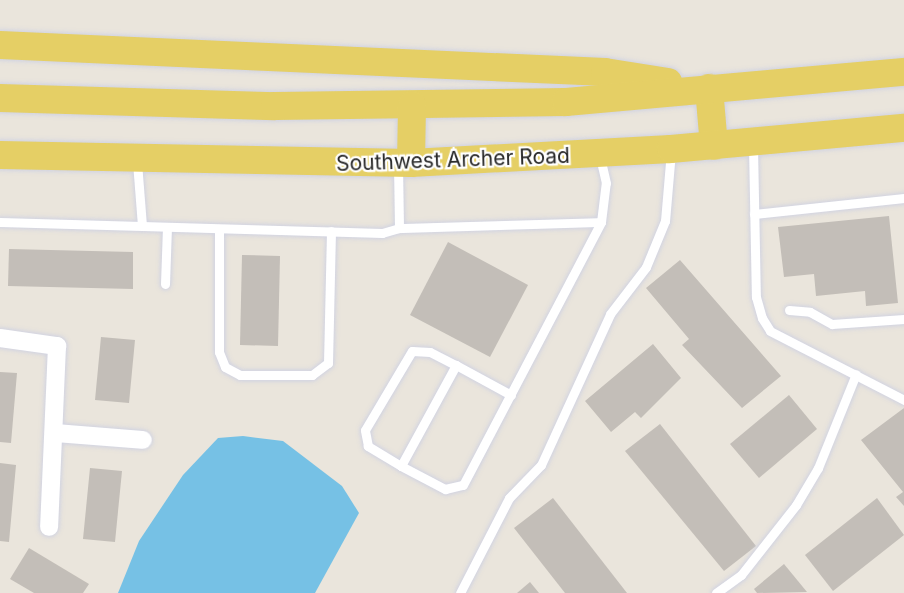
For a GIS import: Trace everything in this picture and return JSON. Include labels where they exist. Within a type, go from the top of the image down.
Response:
[{"type":"main road","points":[[0,45],[605,72],[709,88]]},
{"type":"main road","points":[[0,98],[143,105],[412,105],[566,102],[904,72]]},
{"type":"main road","points":[[709,88],[714,146]]},
{"type":"main road","points":[[405,163],[412,105]]},
{"type":"main road","name":"Southwest Archer Road","points":[[0,155],[137,162],[405,163],[714,146],[904,128]]},
{"type":"street","points":[[0,338],[57,346],[55,433],[49,527]]},
{"type":"street","points":[[55,433],[143,440]]},
{"type":"lane","points":[[753,143],[754,214],[762,318],[770,331],[904,400]]},
{"type":"lane","points":[[460,593],[509,498],[541,465],[610,314],[646,267],[665,221],[671,149]]},
{"type":"lane","points":[[511,394],[430,352],[412,351],[364,430],[368,446],[445,489],[463,485],[511,394],[601,222],[606,183],[599,154]]},
{"type":"lane","points":[[137,162],[142,226]]},
{"type":"lane","points":[[399,228],[405,163]]},
{"type":"lane","points":[[754,214],[904,198]]},
{"type":"lane","points":[[0,222],[331,231],[601,222]]},
{"type":"lane","points":[[165,284],[167,228]]},
{"type":"lane","points":[[219,229],[219,352],[225,367],[240,375],[312,375],[328,363],[331,231]]},
{"type":"lane","points":[[789,310],[810,312],[832,324],[904,319]]},
{"type":"lane","points":[[401,466],[456,365]]},
{"type":"lane","points":[[716,593],[756,558],[796,505],[818,468],[856,374]]},
{"type":"water","points":[[243,436],[283,441],[342,486],[359,513],[315,593],[118,593],[139,541],[183,475],[218,438]]},
{"type":"building","points":[[889,216],[898,303],[866,306],[865,291],[816,296],[814,274],[784,277],[778,227]]},
{"type":"building","points":[[448,242],[528,285],[490,357],[410,315]]},
{"type":"building","points":[[9,249],[133,252],[133,289],[8,286]]},
{"type":"building","points":[[242,255],[280,256],[278,346],[240,345]]},
{"type":"building","points":[[680,260],[781,376],[742,408],[682,345],[689,339],[646,288]]},
{"type":"building","points":[[101,337],[135,340],[129,403],[95,400]]},
{"type":"building","points":[[653,344],[681,378],[641,418],[635,412],[611,432],[585,401]]},
{"type":"building","points":[[0,372],[17,373],[11,443],[0,442]]},
{"type":"building","points":[[789,395],[817,429],[759,478],[730,444]]},
{"type":"building","points":[[904,408],[904,506],[896,497],[903,492],[861,440]]},
{"type":"building","points":[[660,424],[756,546],[724,571],[625,451]]},
{"type":"building","points":[[0,463],[16,465],[9,542],[0,541]]},
{"type":"building","points":[[90,468],[122,471],[115,542],[83,539]]},
{"type":"building","points":[[553,498],[627,593],[565,593],[514,528]]},
{"type":"building","points":[[877,498],[904,535],[833,591],[805,555]]},
{"type":"building","points":[[29,548],[89,584],[83,593],[34,593],[10,579]]},
{"type":"building","points":[[784,564],[807,592],[757,593],[754,589]]},
{"type":"building","points":[[530,582],[539,593],[517,593]]}]
